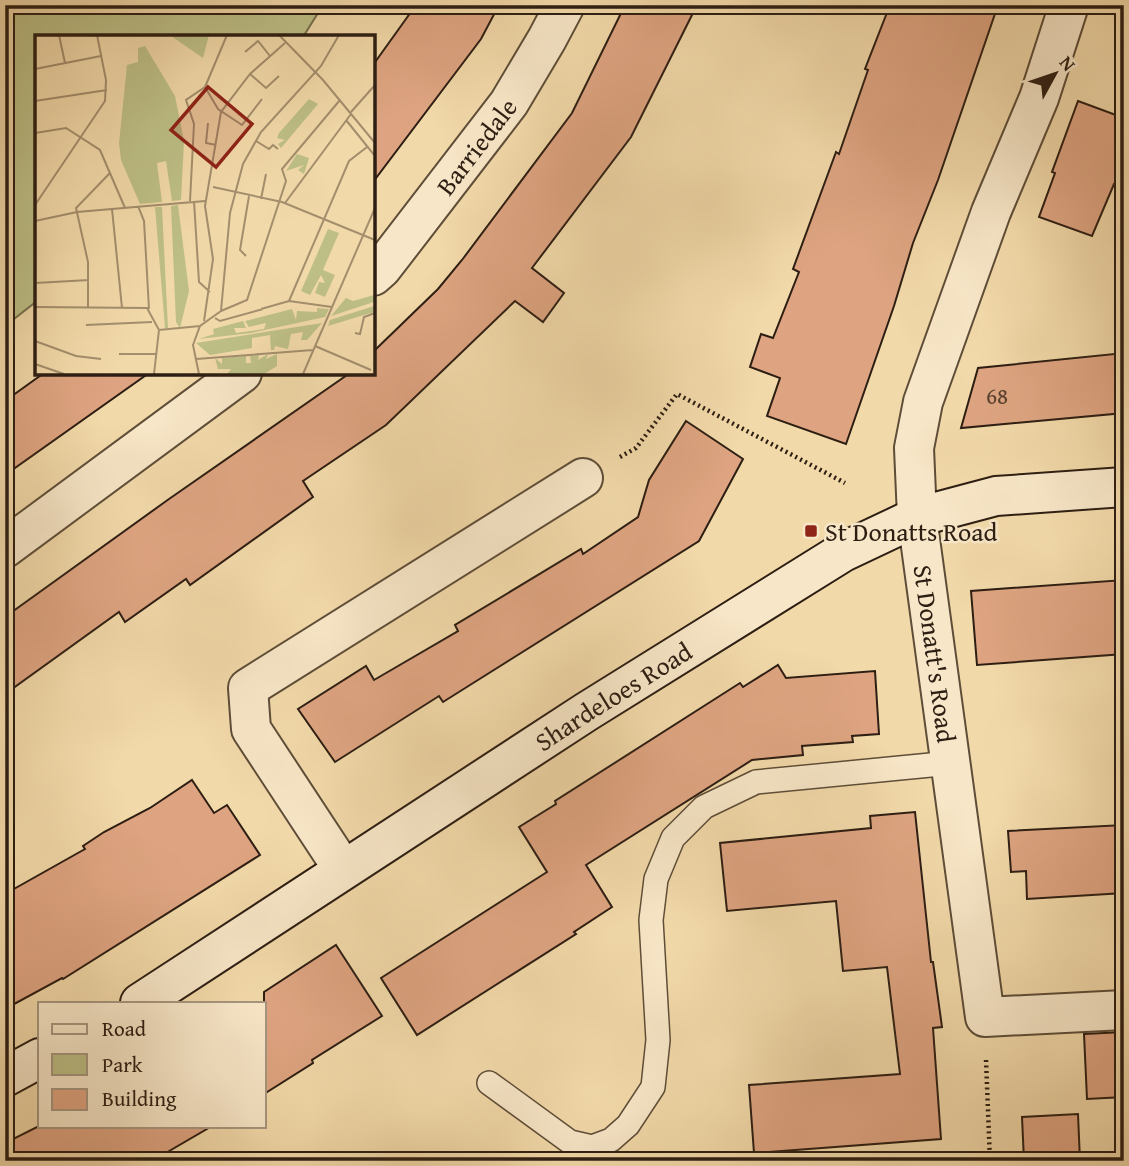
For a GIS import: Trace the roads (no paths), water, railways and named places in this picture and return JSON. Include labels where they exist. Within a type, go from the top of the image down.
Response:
[{"type":"street","name":"Barriedale","points":[[374,274],[382,268],[509,103],[565,5]]},
{"type":"street","name":"St Donatt's Road","points":[[1069,5],[1038,98],[991,212],[923,402],[914,448],[917,517],[985,1017],[1124,1010]]},
{"type":"street","points":[[5,548],[241,374]]},
{"type":"street","points":[[343,869],[251,729],[248,688],[583,478]]},
{"type":"street","name":"Shardeloes Road","points":[[142,1002],[586,712],[831,560],[917,517],[996,496],[1124,487]]},
{"type":"street","points":[[5,1077],[38,1059]]},
{"type":"lane","points":[[489,1083],[570,1142],[592,1147],[611,1140],[628,1125],[653,1087],[658,1040],[651,920],[656,879],[673,838],[704,807],[756,782],[951,763]]},
{"type":"place","name":"St Donatts Road","points":[[811,531]]}]
